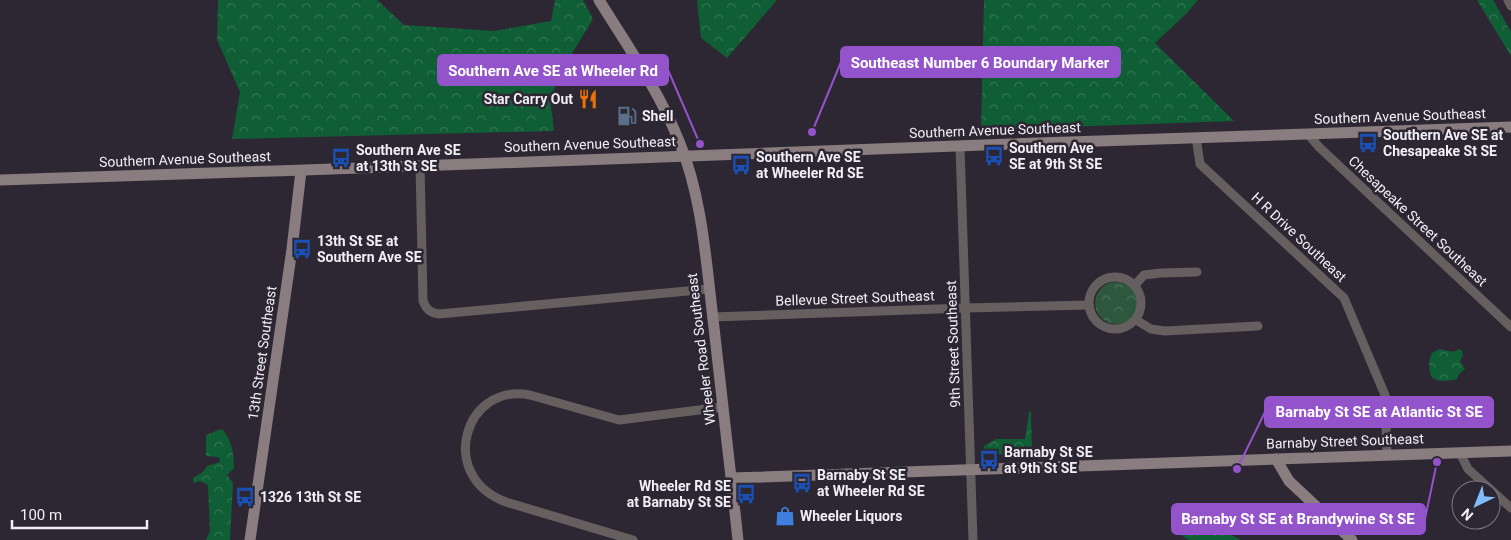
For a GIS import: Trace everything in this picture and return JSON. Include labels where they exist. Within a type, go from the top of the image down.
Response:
[{"type":"main road","name":"Wheeler Road Southeast","points":[[599,0],[667,114],[680,142],[698,208],[738,540]]},
{"type":"main road","name":"Southern Avenue Southeast","points":[[0,180],[302,171],[1511,127]]},
{"type":"main road","name":"13th Street Southeast","points":[[250,540],[302,171]]},
{"type":"main road","name":"Barnaby Street Southeast","points":[[732,478],[1511,451]]},
{"type":"main road","points":[[1276,459],[1289,481],[1352,540]]},
{"type":"street","points":[[1508,0],[1511,6]]},
{"type":"street","name":"Chesapeake Street Southeast","points":[[1308,134],[1319,147],[1511,327]]},
{"type":"street","name":"H R Drive Southeast","points":[[1196,137],[1200,164],[1344,298],[1385,395],[1387,455]]},
{"type":"street","name":"9th Street Southeast","points":[[960,147],[973,540]]},
{"type":"street","points":[[420,166],[423,301],[431,312],[437,314],[709,289]]},
{"type":"street","points":[[1134,285],[1144,275],[1197,272]]},
{"type":"street","points":[[1122,278],[1134,285],[1142,302],[1140,314],[1136,320],[1124,328],[1108,329],[1094,319],[1089,305],[1090,295],[1099,283],[1106,279],[1122,278]]},
{"type":"street","name":"Bellevue Street Southeast","points":[[712,317],[1089,305]]},
{"type":"street","points":[[1136,320],[1150,329],[1165,331],[1258,326]]},
{"type":"street","points":[[633,540],[506,502],[488,492],[472,476],[466,456],[466,436],[473,419],[492,402],[502,397],[516,394],[530,395],[619,420],[723,408]]},
{"type":"street","points":[[1460,453],[1468,469],[1511,508]]},
{"type":"green space","points":[[218,0],[377,0],[404,25],[494,31],[551,21],[555,0],[583,0],[593,19],[568,60],[550,98],[554,131],[232,139],[240,92],[217,40]]},
{"type":"green space","points":[[697,0],[777,0],[727,58],[701,38]]},
{"type":"green space","points":[[984,0],[1198,0],[1155,43],[1234,121],[981,130]]},
{"type":"green space","points":[[1477,0],[1493,0],[1511,32],[1511,56]]},
{"type":"green space","points":[[1116,282],[1131,288],[1137,303],[1131,318],[1116,324],[1101,318],[1095,303],[1101,288]]},
{"type":"green space","points":[[1439,349],[1452,351],[1459,349],[1462,351],[1463,355],[1460,361],[1465,369],[1459,374],[1457,379],[1442,381],[1432,377],[1429,367],[1430,359],[1432,353]]},
{"type":"green space","points":[[1031,411],[1032,453],[983,455],[984,446],[996,439],[1025,439],[1029,412]]},
{"type":"green space","points":[[221,429],[229,439],[234,458],[234,468],[227,475],[233,483],[230,540],[206,540],[210,531],[208,485],[200,481],[194,483],[193,478],[203,472],[207,466],[220,462],[220,459],[217,457],[206,456],[206,435]]},
{"type":"green space","points":[[1183,528],[1227,534],[1241,540],[1189,540],[1182,536],[1180,532]]},
{"type":"place","name":"Star Carry Out","points":[[588,99]]},
{"type":"place","name":"Shell","points":[[627,116]]},
{"type":"place","name":"Southeast Number 6 Boundary Marker","points":[[812,132]]},
{"type":"place","name":"Southern Ave SE at Chesapeake St SE","points":[[1368,143]]},
{"type":"place","name":"Southern Ave SE at Wheeler Rd","points":[[700,144]]},
{"type":"place","name":"Southern Ave SE at 9th St SE","points":[[994,156]]},
{"type":"place","name":"Southern Ave SE at 13th St SE","points":[[341,158]]},
{"type":"place","name":"Southern Ave SE at Wheeler Rd SE","points":[[741,165]]},
{"type":"place","name":"13th St SE at Southern Ave SE","points":[[302,249]]},
{"type":"place","name":"Barnaby St SE at 9th St SE","points":[[989,460]]},
{"type":"place","name":"Barnaby St SE at Brandywine St SE","points":[[1437,462]]},
{"type":"place","name":"Barnaby St SE at Atlantic St SE","points":[[1237,469]]},
{"type":"place","name":"Barnaby St SE at Wheeler Rd SE","points":[[802,483]]},
{"type":"place","name":"Wheeler Rd SE at Barnaby St SE","points":[[746,494]]},
{"type":"place","name":"1326 13th St SE","points":[[245,497]]},
{"type":"place","name":"Wheeler Liquors","points":[[785,516]]}]
